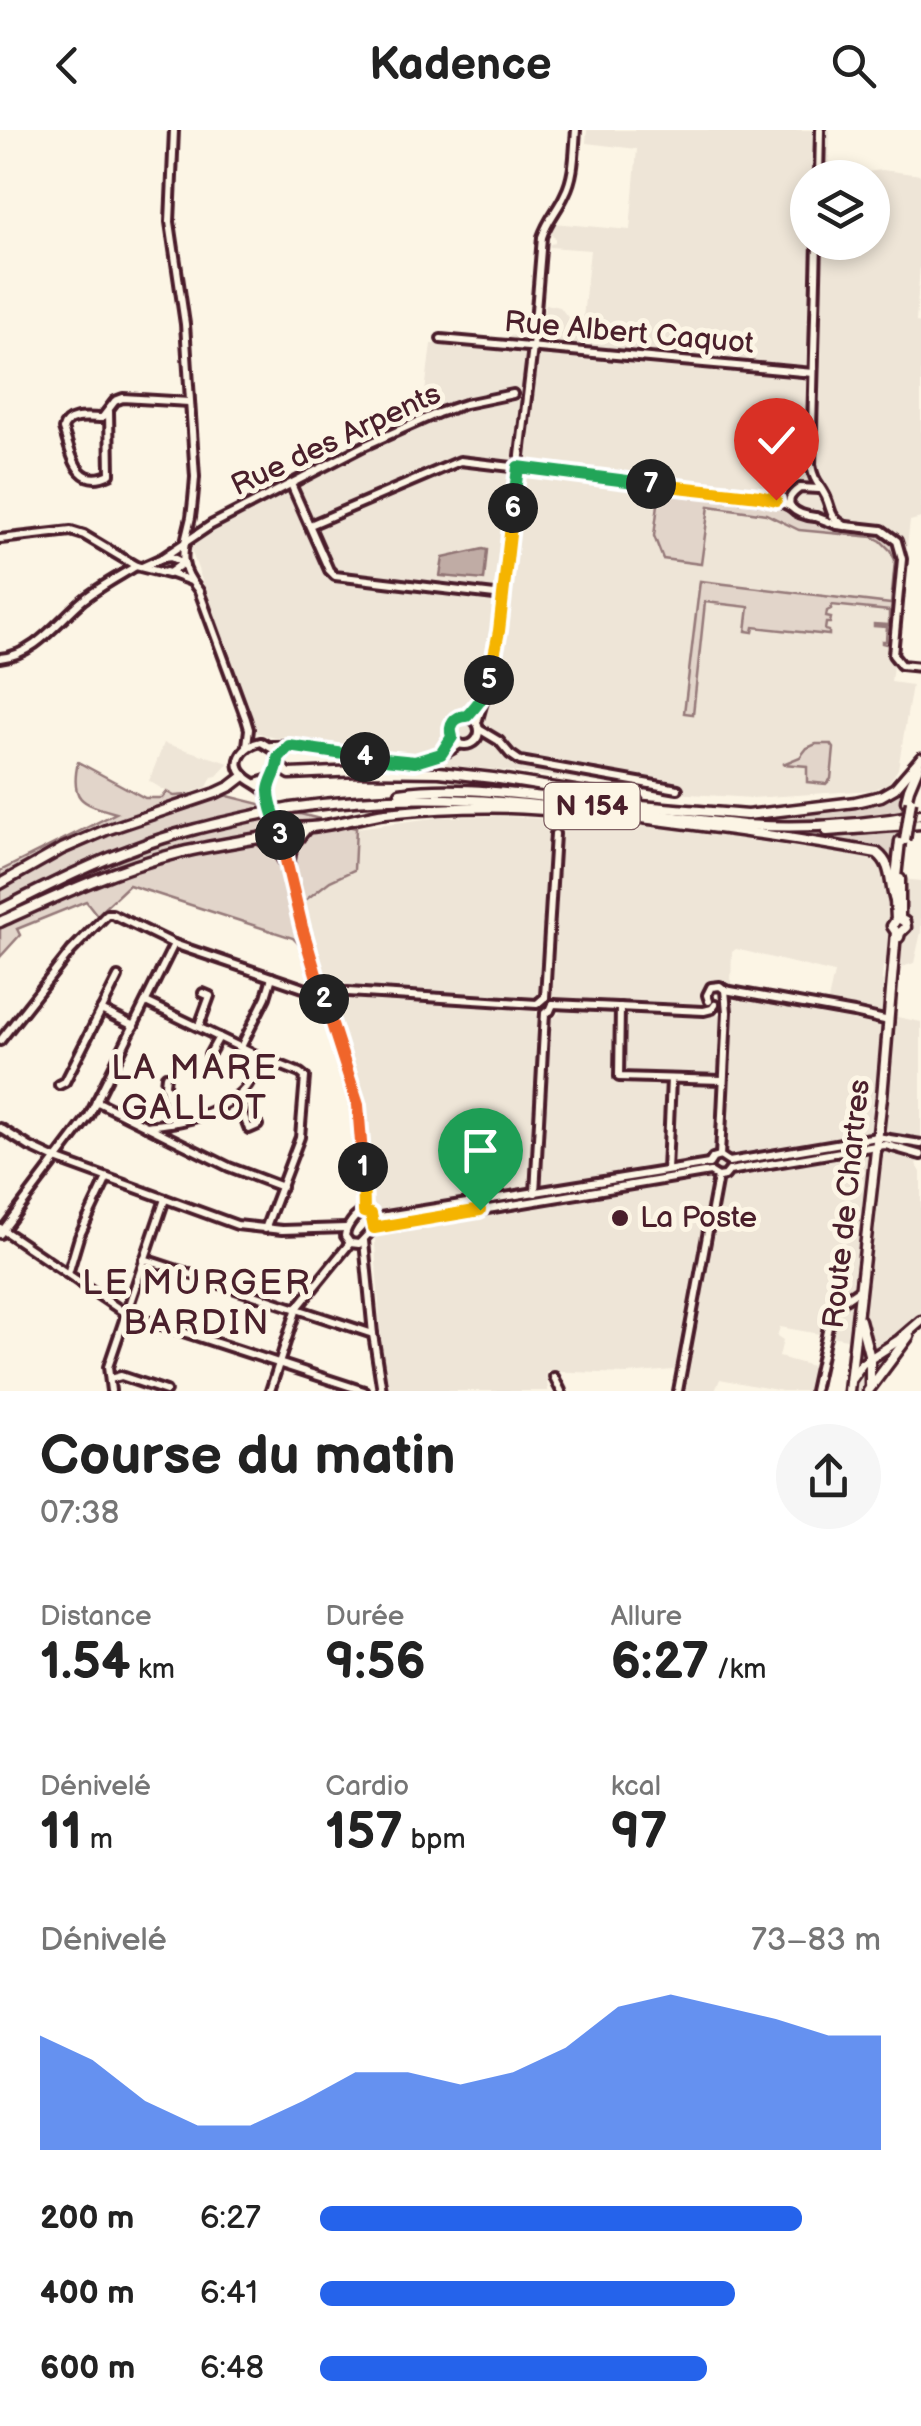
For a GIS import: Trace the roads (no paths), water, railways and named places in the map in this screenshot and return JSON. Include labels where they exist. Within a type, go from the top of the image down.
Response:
[{"type":"main road","points":[[394,794],[484,791],[720,814],[761,814],[881,796],[895,788],[921,759]]},
{"type":"main road","name":"Route de Chartres","points":[[851,1387],[898,933],[892,926],[898,920],[909,788],[921,759]]},
{"type":"main road","points":[[279,762],[290,774],[439,772],[649,803],[761,814]]},
{"type":"main road","name":"Route de Chartres","points":[[909,801],[921,771]]},
{"type":"main road","points":[[0,884],[62,849],[216,793],[244,776]]},
{"type":"main road","name":"N 154","points":[[0,908],[136,848],[214,824],[327,799],[394,794],[513,796],[744,825],[850,824],[921,814]]},
{"type":"main road","name":"N 154","points":[[290,806],[437,798],[536,804],[732,829],[810,832],[921,824]]},
{"type":"main road","points":[[0,922],[135,866],[173,854],[259,838],[278,824],[291,829],[308,828],[382,814],[466,808],[604,813]]},
{"type":"main road","points":[[288,868],[292,846],[308,828]]},
{"type":"main road","points":[[732,829],[877,853],[888,866],[895,901]]},
{"type":"main road","points":[[259,838],[271,845],[288,868]]},
{"type":"main road","name":"Route de Chartres","points":[[898,920],[896,871],[903,841]]},
{"type":"main road","points":[[859,1309],[870,1358],[869,1390]]},
{"type":"main road","points":[[851,1387],[862,1364],[921,1320]]},
{"type":"main road","points":[[869,1390],[921,1320]]},
{"type":"main road","points":[[865,1342],[890,1353],[891,1360]]},
{"type":"street","points":[[174,130],[170,222],[184,324],[195,477],[183,563],[199,591],[248,728],[247,746],[239,764],[244,776],[269,794]]},
{"type":"street","points":[[248,728],[261,742],[271,746],[403,761],[431,759],[460,744],[468,744],[478,730],[493,666],[503,596],[542,237],[571,181],[576,130]]},
{"type":"street","points":[[819,160],[820,130]]},
{"type":"street","points":[[816,260],[811,464],[827,508],[845,526]]},
{"type":"street","name":"Rue Albert Caquot","points":[[441,338],[813,373]]},
{"type":"street","name":"Rue des Arpents","points":[[0,658],[28,648],[83,600],[139,566],[162,558],[218,521],[418,421],[465,404],[513,394]]},
{"type":"street","points":[[109,411],[110,474],[105,478],[88,478],[80,474],[63,429],[69,419],[102,418],[115,401],[124,398],[189,402]]},
{"type":"street","points":[[310,525],[460,461],[759,496],[819,489]]},
{"type":"street","points":[[792,507],[790,500],[811,464]]},
{"type":"street","points":[[291,484],[335,576],[503,596]]},
{"type":"street","points":[[759,496],[792,507],[800,516],[882,530],[896,540],[902,559],[893,655],[900,665],[921,667]]},
{"type":"street","points":[[816,517],[827,508]]},
{"type":"street","points":[[0,539],[71,531],[139,566],[190,581]]},
{"type":"street","points":[[168,574],[162,569],[162,558],[171,557],[183,563]]},
{"type":"street","points":[[168,574],[183,563]]},
{"type":"street","points":[[460,744],[452,737],[453,722],[467,716],[485,696]]},
{"type":"street","points":[[467,716],[478,730],[500,741],[520,761],[678,788]]},
{"type":"street","points":[[441,754],[452,737]]},
{"type":"street","points":[[247,746],[261,742]]},
{"type":"street","points":[[271,746],[279,762]]},
{"type":"street","points":[[289,746],[272,778],[269,794],[302,927],[358,1105],[364,1212]]},
{"type":"street","points":[[257,782],[272,778]]},
{"type":"street","points":[[0,1041],[106,914],[174,944],[322,993],[537,1004],[545,997],[555,834]]},
{"type":"street","points":[[174,944],[89,1116],[1,1231],[126,1313],[364,1391],[381,1388],[364,1241]]},
{"type":"street","points":[[146,1126],[186,1120],[212,1111],[249,1084],[251,1070],[242,1048],[272,976]]},
{"type":"street","points":[[59,1085],[65,1082],[118,977]]},
{"type":"street","points":[[725,1026],[707,995],[712,987],[720,986],[728,994],[854,1012],[889,1021]]},
{"type":"street","points":[[199,1026],[210,996],[203,994]]},
{"type":"street","points":[[553,1004],[697,1009],[728,994]]},
{"type":"street","points":[[728,994],[720,1156],[729,1166]]},
{"type":"street","points":[[545,997],[553,1004],[545,1013]]},
{"type":"street","points":[[146,1002],[304,1077],[300,1138],[266,1229]]},
{"type":"street","points":[[537,1004],[545,1013]]},
{"type":"street","points":[[620,1007],[618,1077],[722,1080]]},
{"type":"street","points":[[101,1010],[134,1026]]},
{"type":"street","points":[[535,1196],[545,1013]]},
{"type":"street","points":[[1,1025],[8,1032]]},
{"type":"street","points":[[209,1055],[219,1037]]},
{"type":"street","points":[[166,1076],[174,1122]]},
{"type":"street","points":[[667,1170],[670,1079]]},
{"type":"street","points":[[236,1097],[249,1130],[258,1125]]},
{"type":"street","points":[[96,1101],[229,1167],[282,1186]]},
{"type":"street","points":[[0,1128],[56,1159],[237,1225],[266,1229],[346,1228]]},
{"type":"street","points":[[729,1166],[877,1142],[919,1152]]},
{"type":"street","points":[[710,1168],[713,1158],[720,1156]]},
{"type":"street","points":[[718,1177],[724,1176],[729,1166]]},
{"type":"street","points":[[374,1218],[710,1168]]},
{"type":"street","points":[[374,1228],[667,1170],[710,1168]]},
{"type":"street","points":[[710,1168],[718,1177]]},
{"type":"street","points":[[678,1391],[718,1177]]},
{"type":"street","points":[[68,1274],[78,1237],[107,1178]]},
{"type":"street","points":[[111,1391],[108,1368],[164,1199]]},
{"type":"street","points":[[360,1213],[374,1218],[374,1228],[359,1244],[350,1243],[344,1236],[360,1213]]},
{"type":"street","points":[[270,1391],[298,1308],[350,1243]]},
{"type":"street","points":[[144,1259],[373,1334]]},
{"type":"street","points":[[814,1391],[832,1308],[861,1288]]},
{"type":"street","points":[[110,1378],[122,1377],[166,1391]]},
{"type":"street","points":[[554,1377],[561,1391]]},
{"type":"place","name":"La Poste","points":[[620,1218]]},
{"type":"district","name":"LA MARE GALLOT","points":[[195,1088]]},
{"type":"district","name":"LE MURGER BARDIN","points":[[197,1303]]}]
